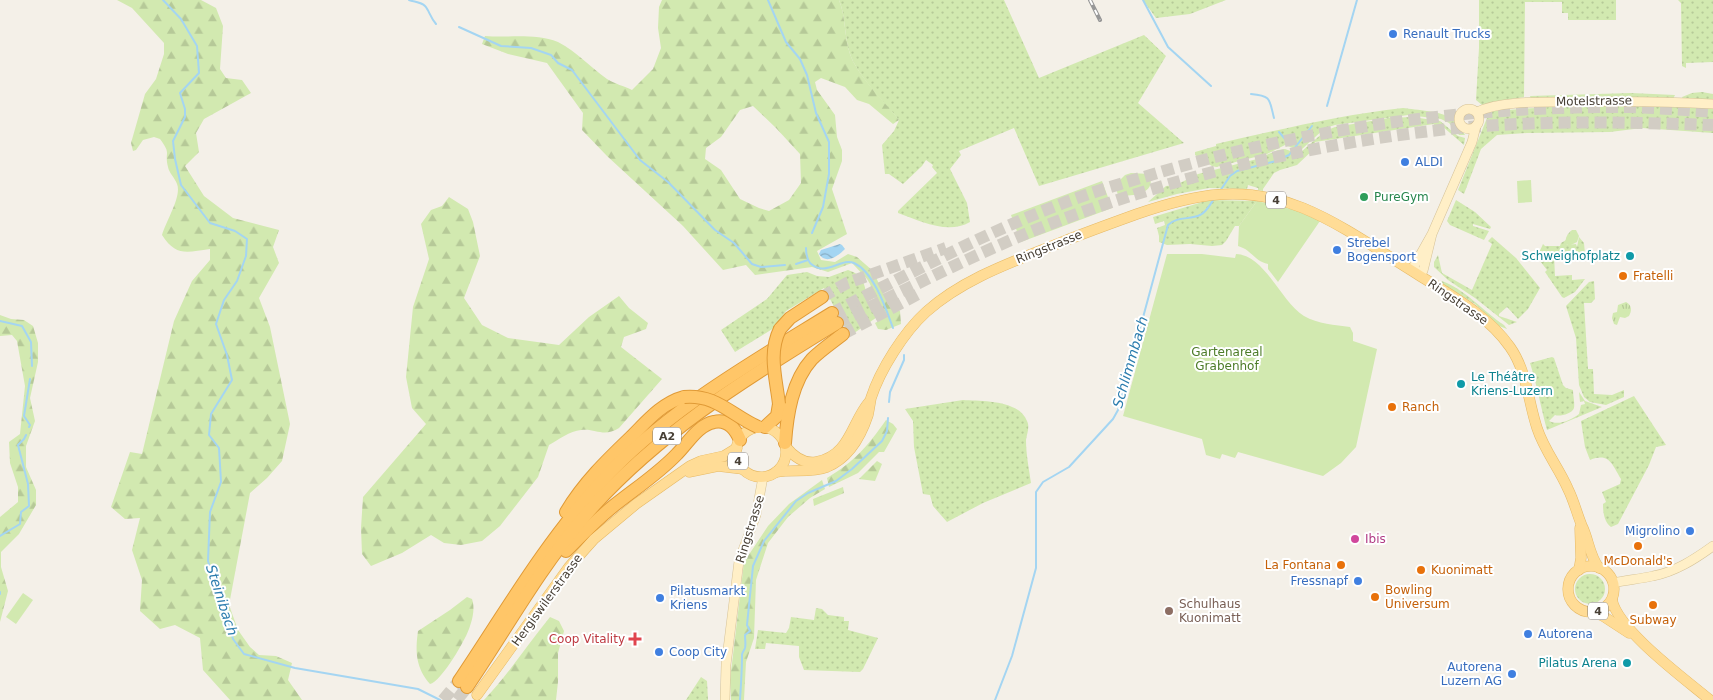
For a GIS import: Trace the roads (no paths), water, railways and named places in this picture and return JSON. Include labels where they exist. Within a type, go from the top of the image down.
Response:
[{"type":"highway","points":[[552,541],[576,496],[598,468],[655,413],[669,403],[684,397],[696,396],[709,399],[762,427],[774,421],[779,411],[773,356],[775,342],[780,329],[790,318],[822,297]]},
{"type":"highway","points":[[785,445],[787,420],[799,379],[837,324]]},
{"type":"highway","name":"A2","points":[[468,687],[552,541],[601,481],[633,450],[662,426],[720,384],[837,324]]},
{"type":"highway","name":"A2","points":[[468,687],[554,555],[582,519],[633,465],[665,437],[727,392],[837,324]]},
{"type":"highway","points":[[533,588],[584,532],[661,470],[701,428],[715,421],[723,421],[729,424],[737,433],[738,444]]},
{"type":"main road","name":"Ringstrasse","points":[[847,447],[863,408],[871,398],[886,366],[907,333],[919,318],[938,302],[964,285],[1101,227],[1168,203],[1209,194],[1266,198],[1303,208],[1336,225],[1416,273],[1480,316],[1510,347],[1524,375],[1539,435],[1567,486],[1591,554],[1599,568]]},
{"type":"main road","name":"4","points":[[762,427],[778,434],[798,459],[814,462],[831,456],[847,447],[840,459],[825,468],[776,472],[763,477],[753,476],[742,469],[737,459],[738,444],[750,430],[762,427]]},
{"type":"main road","name":"Hergiswilerstrasse","points":[[468,687],[579,556],[616,520],[674,477],[698,462],[724,456],[738,444]]},
{"type":"main road","points":[[776,472],[785,460],[785,445]]},
{"type":"main road","name":"Hergiswilerstrasse","points":[[674,477],[712,466],[728,466],[742,469]]},
{"type":"main road","name":"Ringstrasse","points":[[1579,570],[1581,558],[1580,522]]},
{"type":"main road","points":[[1579,570],[1590,566],[1599,568]]},
{"type":"main road","name":"4","points":[[1593,612],[1604,608],[1612,600],[1614,591],[1609,575],[1599,568]]},
{"type":"main road","name":"4","points":[[1579,570],[1572,576],[1569,582],[1569,595],[1578,608],[1603,616],[1636,637],[1710,700]]},
{"type":"main road","name":"4","points":[[1612,600],[1618,615],[1636,637]]},
{"type":"street","name":"Motelstrasse","points":[[1477,112],[1486,107],[1544,102],[1643,100],[1713,104]]},
{"type":"street","points":[[1416,273],[1423,271],[1432,234],[1475,134],[1471,127],[1460,124],[1461,112],[1468,109],[1477,112],[1479,121],[1471,127]]},
{"type":"street","name":"Ringstrasse","points":[[725,700],[728,647],[739,561],[756,515],[763,477]]},
{"type":"street","points":[[1613,583],[1671,571],[1698,557],[1713,546]]},
{"type":"water","points":[[840,244],[845,249],[832,258],[825,259],[819,254],[821,250]]},
{"type":"waterway","name":"Steinibach","points":[[163,0],[181,19],[197,46],[199,73],[180,93],[185,109],[185,117],[173,141],[181,185],[210,223],[235,231],[247,239],[246,256],[237,281],[224,300],[216,324],[227,355],[232,380],[211,414],[209,435],[219,448],[221,482],[210,512],[208,561],[233,639],[244,654],[295,668],[418,689],[440,700]]},
{"type":"waterway","points":[[409,0],[425,6],[436,24]]},
{"type":"waterway","points":[[768,0],[786,42],[800,59],[807,75],[816,113],[829,142],[829,174],[823,207],[812,233]]},
{"type":"waterway","points":[[1143,0],[1168,47],[1211,86]]},
{"type":"waterway","points":[[1327,106],[1357,0]]},
{"type":"waterway","points":[[459,27],[501,46],[531,48],[551,55],[558,63],[572,70],[640,160],[668,182],[715,230],[734,243],[752,264],[761,267],[785,265]]},
{"type":"waterway","points":[[1251,94],[1266,97],[1274,118]]},
{"type":"waterway","name":"Schlimmbach","points":[[1220,191],[1230,176],[1237,171],[1276,161],[1289,155],[1312,126]]},
{"type":"waterway","points":[[1279,132],[1286,140],[1297,144]]},
{"type":"waterway","name":"Schlimmbach","points":[[995,700],[1012,656],[1036,568],[1036,492],[1043,482],[1069,467],[1113,419],[1118,410],[1168,225],[1175,220],[1202,214],[1214,199]]},
{"type":"waterway","points":[[806,248],[810,263],[816,267],[828,268],[849,262],[854,263],[868,274],[887,311],[893,328]]},
{"type":"waterway","points":[[796,264],[808,260]]},
{"type":"waterway","points":[[0,321],[22,326],[31,342],[32,366]]},
{"type":"waterway","points":[[889,402],[890,392],[904,360],[904,355]]},
{"type":"waterway","points":[[29,427],[30,425],[24,416],[30,379]]},
{"type":"waterway","points":[[740,700],[742,654],[745,646],[745,635],[750,631],[747,625],[753,566],[764,541],[796,501],[808,493],[836,481],[882,441],[887,431],[888,418]]},
{"type":"waterway","points":[[0,536],[20,524],[21,512],[29,506],[28,484],[18,445],[26,435]]},
{"type":"tunnel","points":[[832,313],[1002,228],[1075,199],[1171,169],[1284,141],[1398,122],[1513,110],[1630,107],[1713,112]]},
{"type":"tunnel","points":[[837,323],[950,268],[1037,229],[1159,187],[1254,162],[1351,142],[1481,126],[1580,122],[1713,125]]},
{"type":"tunnel","points":[[822,297],[847,283],[946,248]]},
{"type":"tunnel","points":[[843,334],[918,294]]},
{"type":"tunnel","points":[[443,700],[459,681]]},
{"type":"tunnel","points":[[457,700],[467,687]]},
{"type":"railway","points":[[1090,0],[1100,20]]},
{"type":"place","name":"Renault Trucks","points":[[1393,34]]},
{"type":"place","name":"ALDI","points":[[1405,162]]},
{"type":"place","name":"PureGym","points":[[1364,197]]},
{"type":"place","name":"Strebel Bogensport","points":[[1337,250]]},
{"type":"place","name":"Schweighofplatz","points":[[1630,256]]},
{"type":"place","name":"Fratelli","points":[[1623,276]]},
{"type":"place","name":"Le Théâtre Kriens-Luzern","points":[[1461,384]]},
{"type":"place","name":"Ranch","points":[[1392,407]]},
{"type":"place","name":"Migrolino","points":[[1690,531]]},
{"type":"place","name":"Ibis","points":[[1355,539]]},
{"type":"place","name":"McDonald's","points":[[1638,546]]},
{"type":"place","name":"La Fontana","points":[[1341,565]]},
{"type":"place","name":"Kuonimatt","points":[[1421,570]]},
{"type":"place","name":"Fressnapf","points":[[1358,581]]},
{"type":"place","name":"Bowling Universum","points":[[1375,597]]},
{"type":"place","name":"Pilatusmarkt Kriens","points":[[660,598]]},
{"type":"place","name":"Subway","points":[[1653,605]]},
{"type":"place","name":"Schulhaus Kuonimatt","points":[[1169,611]]},
{"type":"place","name":"Autorena","points":[[1528,634]]},
{"type":"place","name":"Coop Vitality","points":[[635,639]]},
{"type":"place","name":"Coop City","points":[[659,652]]},
{"type":"place","name":"Pilatus Arena","points":[[1627,663]]},
{"type":"place","name":"Autorena Luzern AG","points":[[1512,674]]},
{"type":"park label","name":"Gartenareal Grabenhof","points":[[1227,359]]}]
